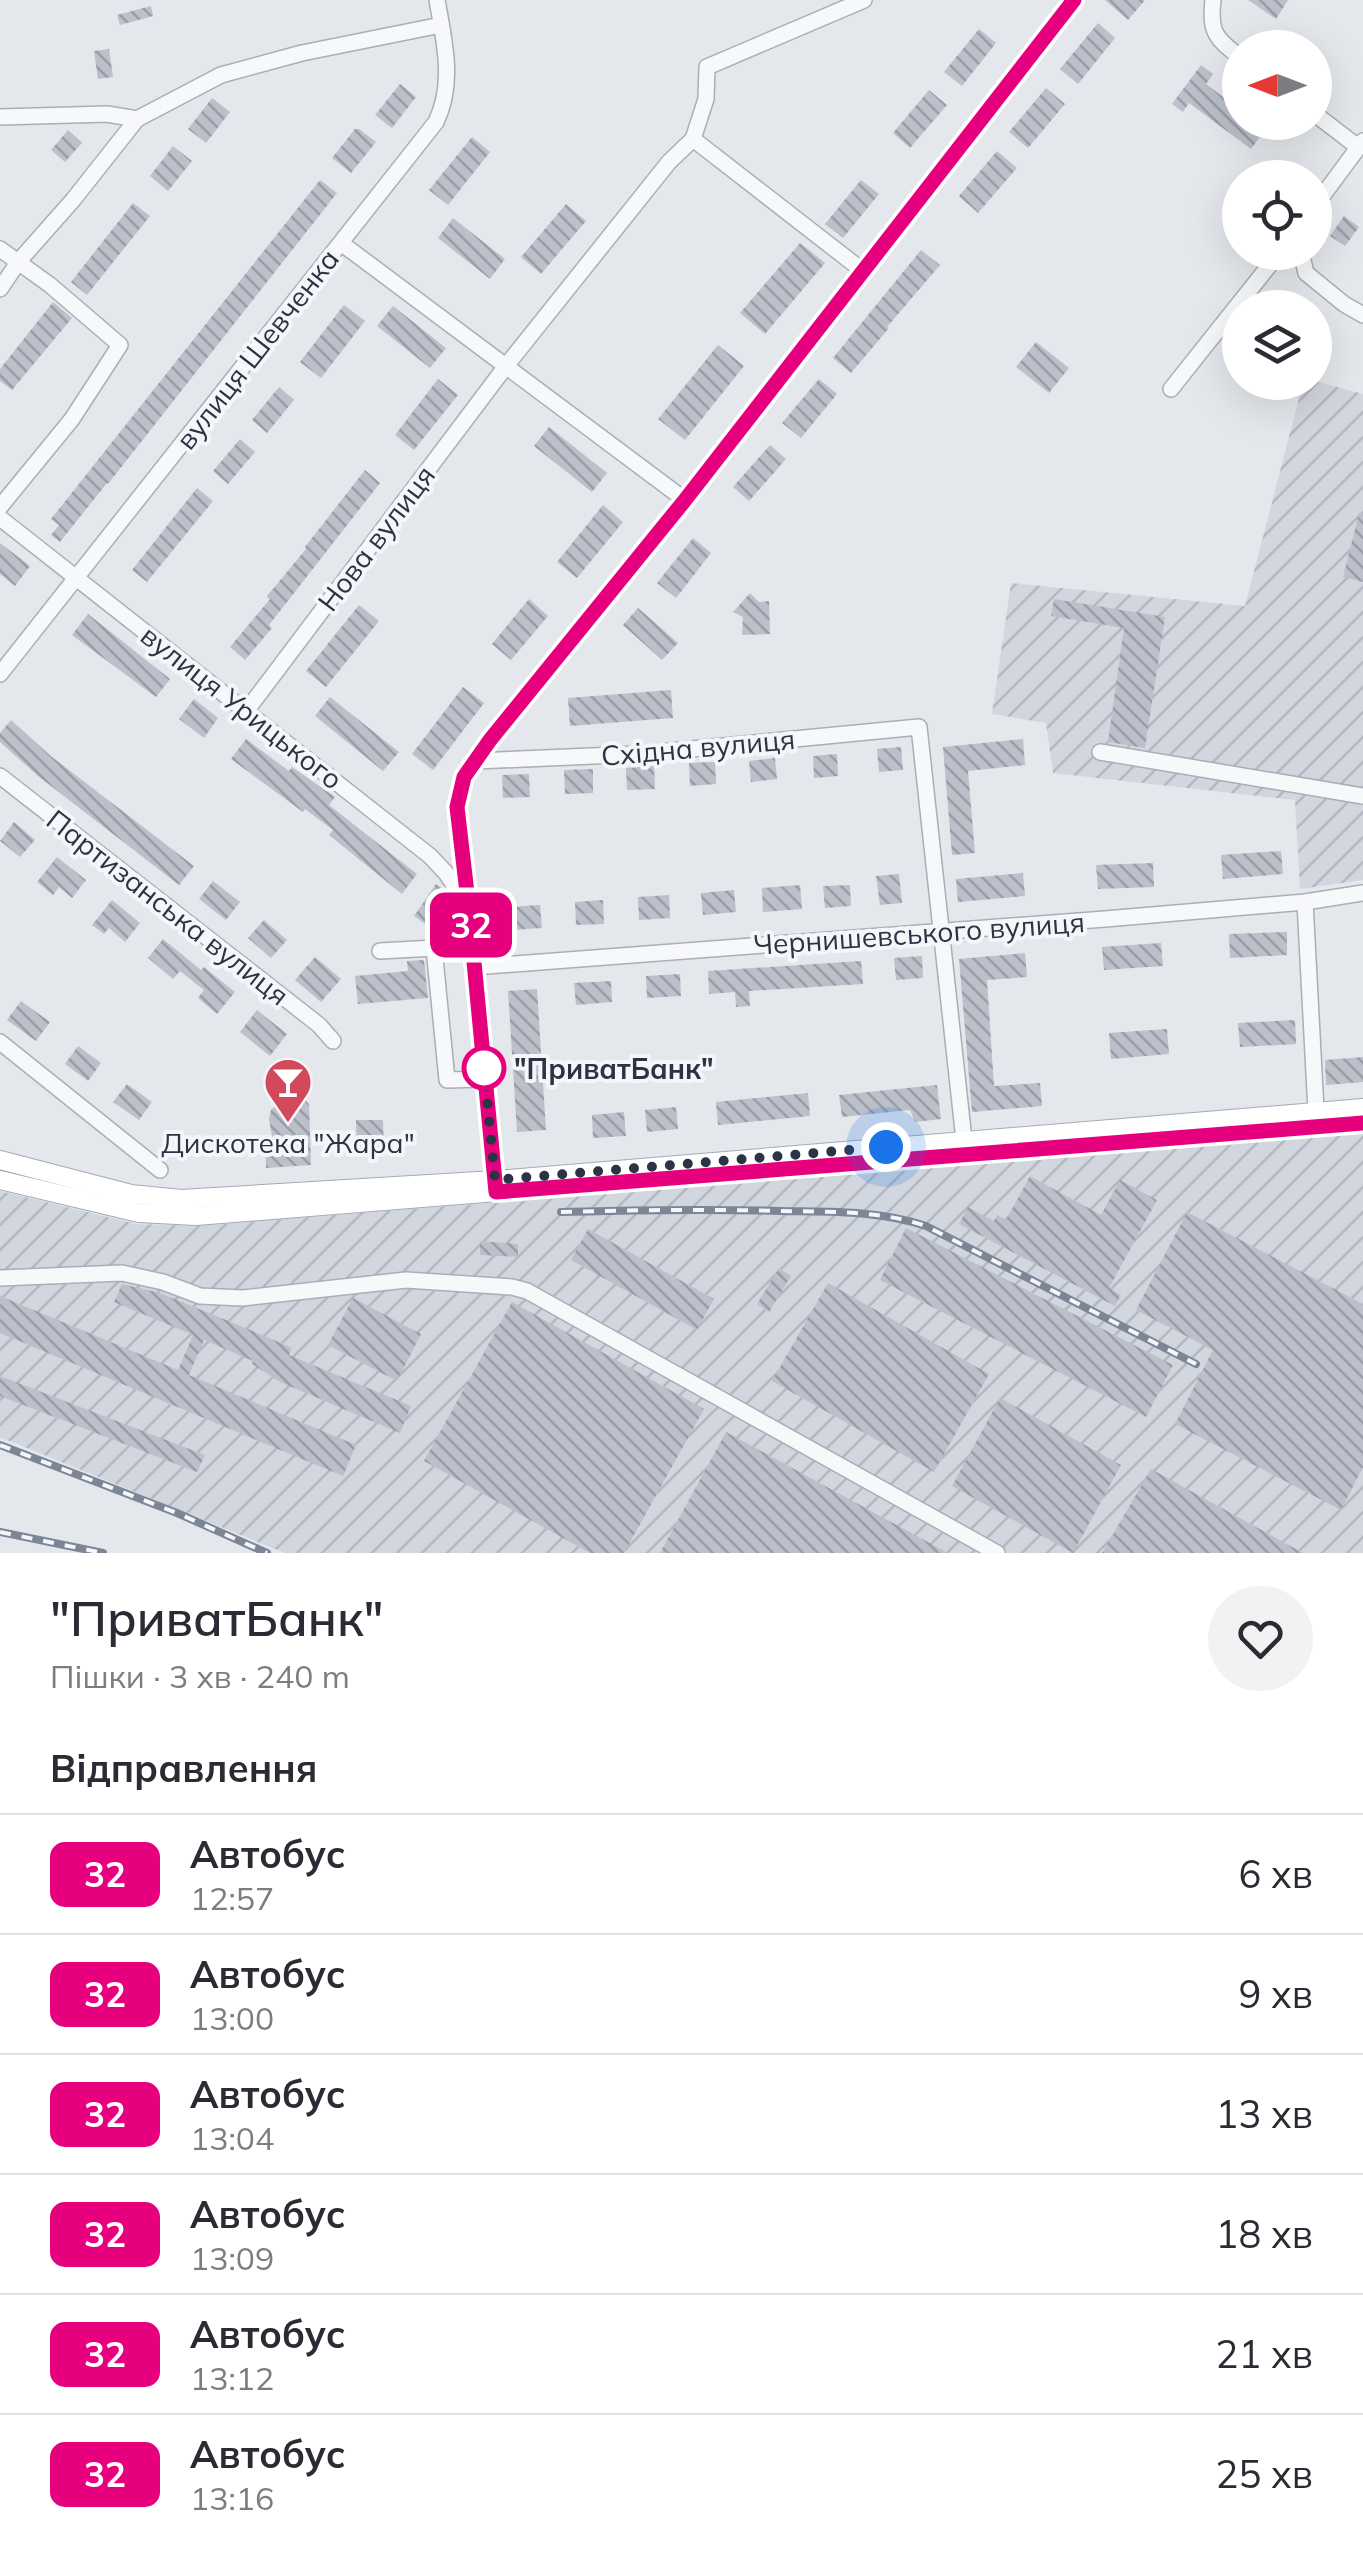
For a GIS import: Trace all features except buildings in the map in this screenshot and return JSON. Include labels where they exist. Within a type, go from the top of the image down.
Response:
[{"type":"main road","points":[[0,1180],[114,1209],[196,1216],[964,1140],[1363,1108]]},
{"type":"main road","points":[[0,1160],[131,1194],[181,1199],[495,1186],[1363,1124]]},
{"type":"street","name":"вулиця Шевченка","points":[[0,674],[436,122],[448,86],[437,0]]},
{"type":"street","points":[[863,271],[693,139],[706,99],[707,68],[864,0]]},
{"type":"street","points":[[495,1186],[457,807],[464,777],[1074,0]]},
{"type":"street","points":[[1213,0],[1213,24],[1222,43]]},
{"type":"street","points":[[0,289],[137,119],[221,75],[302,53],[441,25]]},
{"type":"street","points":[[0,117],[108,114],[137,119]]},
{"type":"street","points":[[1332,125],[1361,144],[1332,183]]},
{"type":"street","name":"Нова вулиця","points":[[247,710],[506,366],[669,162],[693,139]]},
{"type":"street","points":[[341,242],[685,500]]},
{"type":"street","points":[[0,249],[50,285],[120,346],[72,419],[0,507]]},
{"type":"street","points":[[1171,388],[1266,270]]},
{"type":"street","points":[[1306,270],[1344,304],[1363,315]]},
{"type":"street","name":"вулиця Урицького","points":[[0,518],[430,856],[446,873],[469,910]]},
{"type":"street","name":"Східна вулиця","points":[[476,761],[639,754],[919,726],[942,932]]},
{"type":"street","points":[[1100,752],[1363,796]]},
{"type":"street","name":"Партизанська вулиця","points":[[0,776],[319,1025],[334,1041]]},
{"type":"street","name":"Чернишевського вулиця","points":[[474,967],[1304,902],[1363,893]]},
{"type":"street","points":[[1304,902],[1316,1111]]},
{"type":"street","points":[[942,932],[964,1140]]},
{"type":"street","points":[[380,951],[434,948],[447,1080],[485,1079]]},
{"type":"street","points":[[0,1042],[160,1170]]},
{"type":"street","points":[[0,1278],[122,1273],[200,1296],[243,1298],[406,1280],[512,1286],[997,1553]]},
{"type":"shaded area","points":[[1332,386],[1363,394],[1363,880],[1300,889],[1295,800],[1053,773],[1046,723],[992,714],[1011,583],[1245,606],[1299,400],[1332,400]]},
{"type":"shaded area","points":[[1363,1134],[1363,1553],[285,1553],[0,1437],[0,1191],[137,1224],[197,1226]]},
{"type":"railway","points":[[561,1212],[835,1212],[908,1221],[926,1226],[1196,1364]]},
{"type":"railway","points":[[0,1445],[177,1513],[267,1553]]},
{"type":"railway","points":[[0,1532],[103,1553]]},
{"type":"bus line","name":"32","points":[[1074,0],[464,777],[458,822],[496,1192],[1363,1123]]},
{"type":"place","name":"\"ПриватБанк\"","points":[[484,1068]]},
{"type":"place","name":"Дискотека \"Жара\"","points":[[288,1124]]},
{"type":"route","points":[[484,1068],[495,1180],[886,1147]]}]
